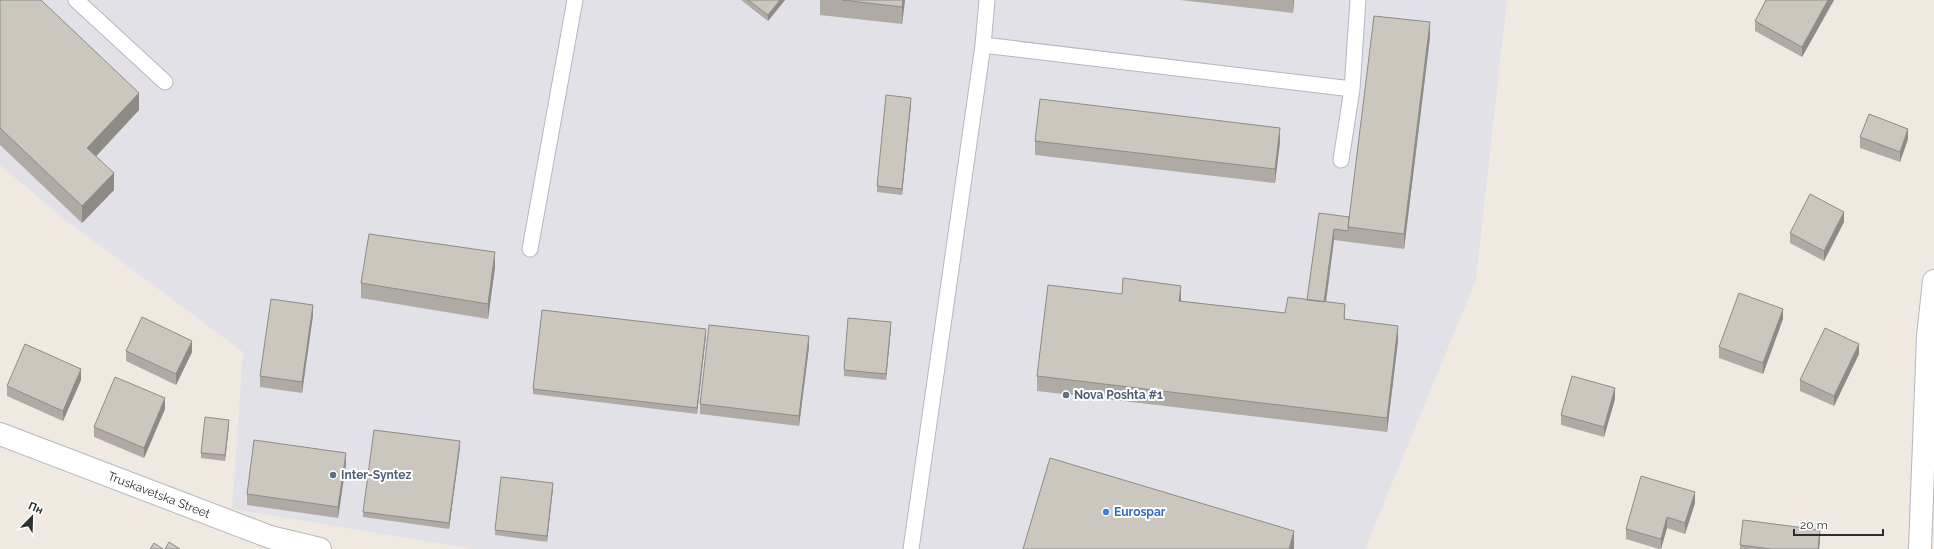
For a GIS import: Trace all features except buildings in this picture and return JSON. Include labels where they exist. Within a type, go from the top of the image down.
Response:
[{"type":"main road","points":[[1920,549],[1928,336],[1934,281]]},
{"type":"main road","name":"Truskavetska Street","points":[[0,434],[270,538],[320,549]]},
{"type":"lane","points":[[76,0],[165,82]]},
{"type":"lane","points":[[530,249],[575,0]]},
{"type":"lane","points":[[911,549],[983,45],[987,0]]},
{"type":"lane","points":[[1341,160],[1352,89],[1358,0]]},
{"type":"lane","points":[[983,45],[1352,89]]},
{"type":"shaded area","points":[[0,0],[1507,0],[1476,280],[1365,549],[472,549],[232,509],[243,352],[63,218],[0,165]]},
{"type":"place","name":"Nova Poshta #1","points":[[1066,395]]},
{"type":"place","name":"Inter-Syntez","points":[[333,475]]},
{"type":"place","name":"Eurospar","points":[[1106,512]]}]
